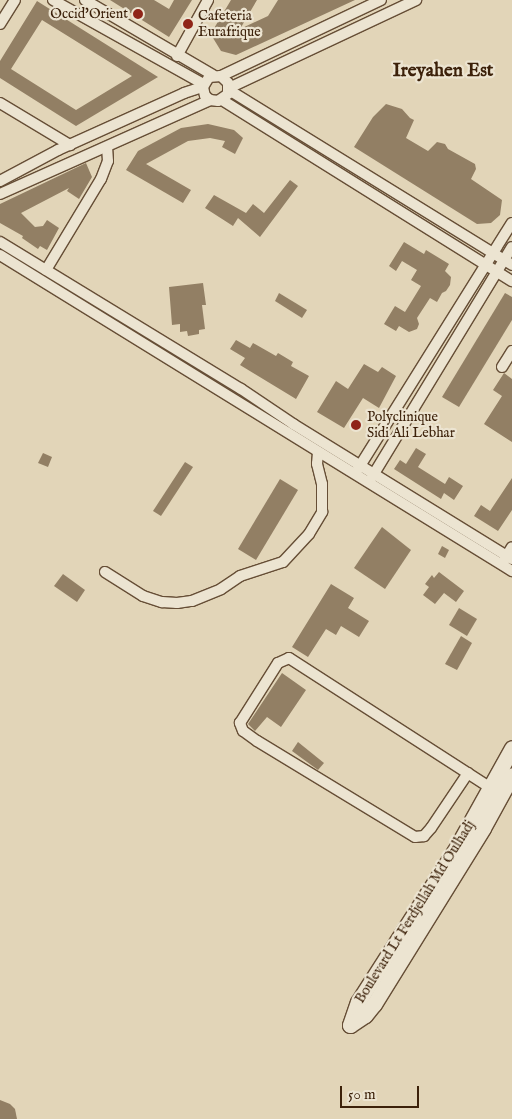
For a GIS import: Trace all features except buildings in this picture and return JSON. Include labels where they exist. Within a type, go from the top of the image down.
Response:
[{"type":"street","points":[[0,24],[15,0]]},
{"type":"street","points":[[54,0],[203,86],[205,96],[210,100]]},
{"type":"street","points":[[85,0],[177,56],[217,76],[228,83],[229,89],[508,263]]},
{"type":"street","points":[[177,56],[208,0]]},
{"type":"street","points":[[0,181],[70,145],[203,86],[217,76],[381,0]]},
{"type":"street","points":[[222,100],[229,89],[416,0]]},
{"type":"street","points":[[0,194],[210,100],[222,100],[512,281]]},
{"type":"street","points":[[0,103],[70,145]]},
{"type":"street","points":[[46,270],[101,179],[108,161],[107,147]]},
{"type":"street","points":[[355,474],[512,223]]},
{"type":"street","points":[[0,242],[508,557],[512,571]]},
{"type":"street","points":[[369,483],[496,272],[508,263],[512,248]]},
{"type":"street","points":[[0,255],[369,483],[508,557]]},
{"type":"street","points":[[502,367],[512,351]]},
{"type":"street","points":[[105,572],[142,596],[177,603],[192,601],[222,589],[240,576],[283,562],[309,534],[322,512],[322,484],[317,464],[318,452]]},
{"type":"street","points":[[468,773],[432,828],[424,836],[415,837],[257,741],[243,730],[240,723],[278,663],[289,658],[468,773],[491,788]]},
{"type":"street","name":"Boulevard Lt Ferdjellah Md Oulhadj","points":[[511,751],[491,788],[478,824],[374,1004],[366,1015],[350,1024],[354,1009],[362,996],[478,824],[512,775]]},
{"type":"place","name":"Occid'Orient","points":[[138,14]]},
{"type":"place","name":"Cafeteria Eurafrique","points":[[188,24]]},
{"type":"place","name":"Polyclinique Sidi Ali Lebhar","points":[[356,425]]},
{"type":"district","name":"Ireyahen Est","points":[[443,72]]}]
